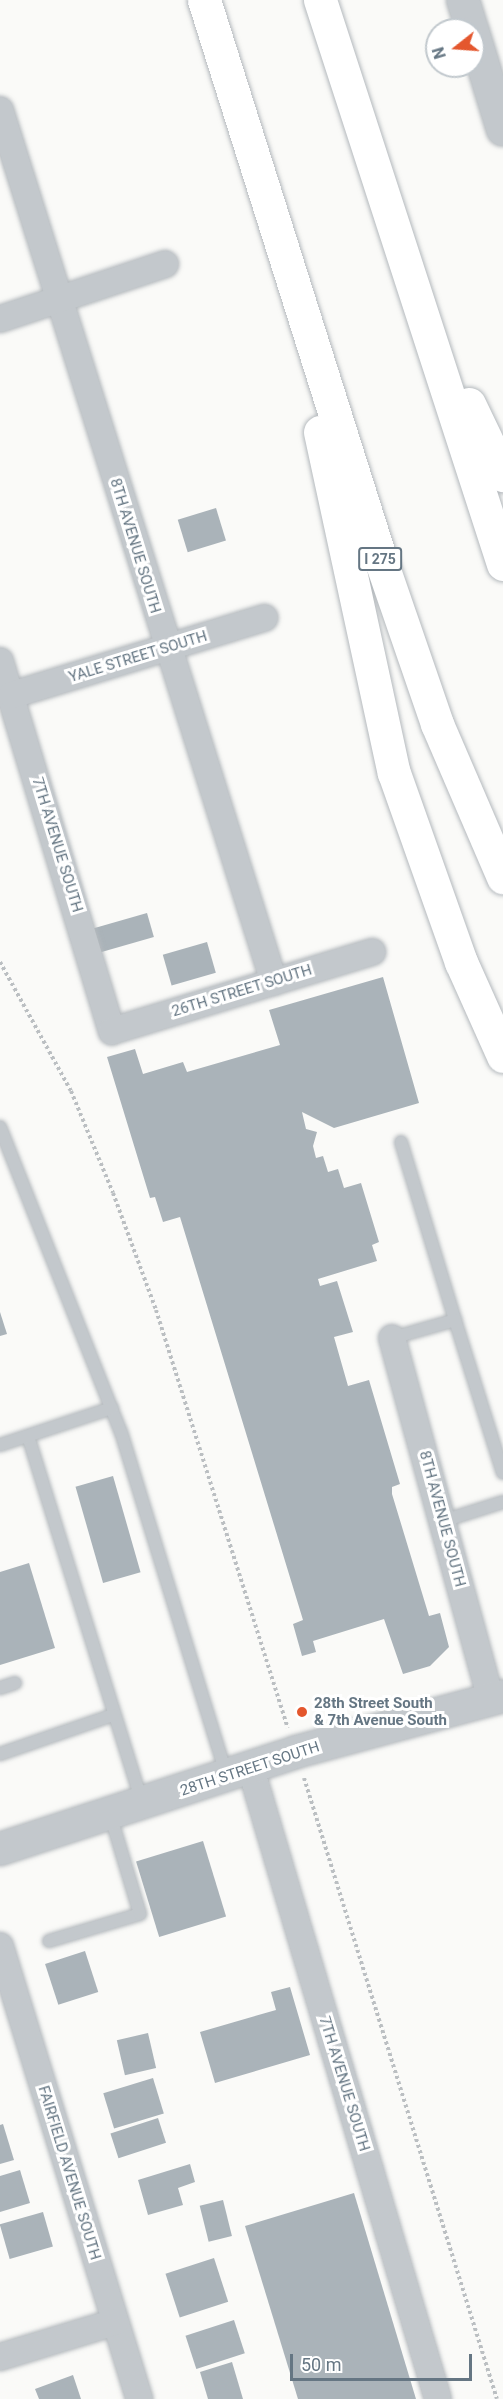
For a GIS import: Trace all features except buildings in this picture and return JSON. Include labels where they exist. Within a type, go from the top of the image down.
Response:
[{"type":"highway","name":"I 275","points":[[204,0],[430,702],[503,877]]},
{"type":"highway","points":[[320,0],[503,564]]},
{"type":"highway","points":[[278,234],[394,773],[461,962],[503,1056]]},
{"type":"highway","points":[[411,283],[503,476]]},
{"type":"street","points":[[463,0],[469,18]]},
{"type":"street","points":[[485,71],[503,130]]},
{"type":"street","name":"8TH AVENUE SOUTH","points":[[0,110],[167,649],[274,982]]},
{"type":"street","points":[[0,319],[165,264]]},
{"type":"street","name":"YALE STREET SOUTH","points":[[12,695],[264,618]]},
{"type":"street","name":"7TH AVENUE SOUTH","points":[[0,661],[112,1031]]},
{"type":"street","name":"26TH STREET SOUTH","points":[[112,1031],[372,952]]},
{"type":"street","name":"8TH AVENUE SOUTH","points":[[392,1338],[442,1521],[497,1698]]},
{"type":"street","name":"28TH STREET SOUTH","points":[[0,1849],[239,1773],[296,1752],[497,1698]]},
{"type":"street","name":"7TH AVENUE SOUTH","points":[[239,1773],[438,2399]]},
{"type":"street","name":"FAIRFIELD AVENUE SOUTH","points":[[0,1946],[139,2399]]},
{"type":"street","points":[[0,2357],[115,2322]]},
{"type":"lane","points":[[0,1127],[112,1408],[239,1773]]},
{"type":"lane","points":[[401,1142],[503,1473]]},
{"type":"lane","points":[[392,1338],[455,1320]]},
{"type":"lane","points":[[0,1445],[112,1408]]},
{"type":"lane","points":[[28,1436],[142,1804]]},
{"type":"lane","points":[[442,1521],[503,1502]]},
{"type":"lane","points":[[0,1688],[15,1683]]},
{"type":"lane","points":[[0,1754],[113,1715]]},
{"type":"lane","points":[[49,1941],[140,1914],[110,1814]]},
{"type":"path","points":[[0,962],[71,1091],[113,1193],[156,1310],[288,1726]]},
{"type":"path","points":[[303,1775],[497,2399]]},
{"type":"place","name":"28th Street South & 7th Avenue South","points":[[302,1712]]}]
